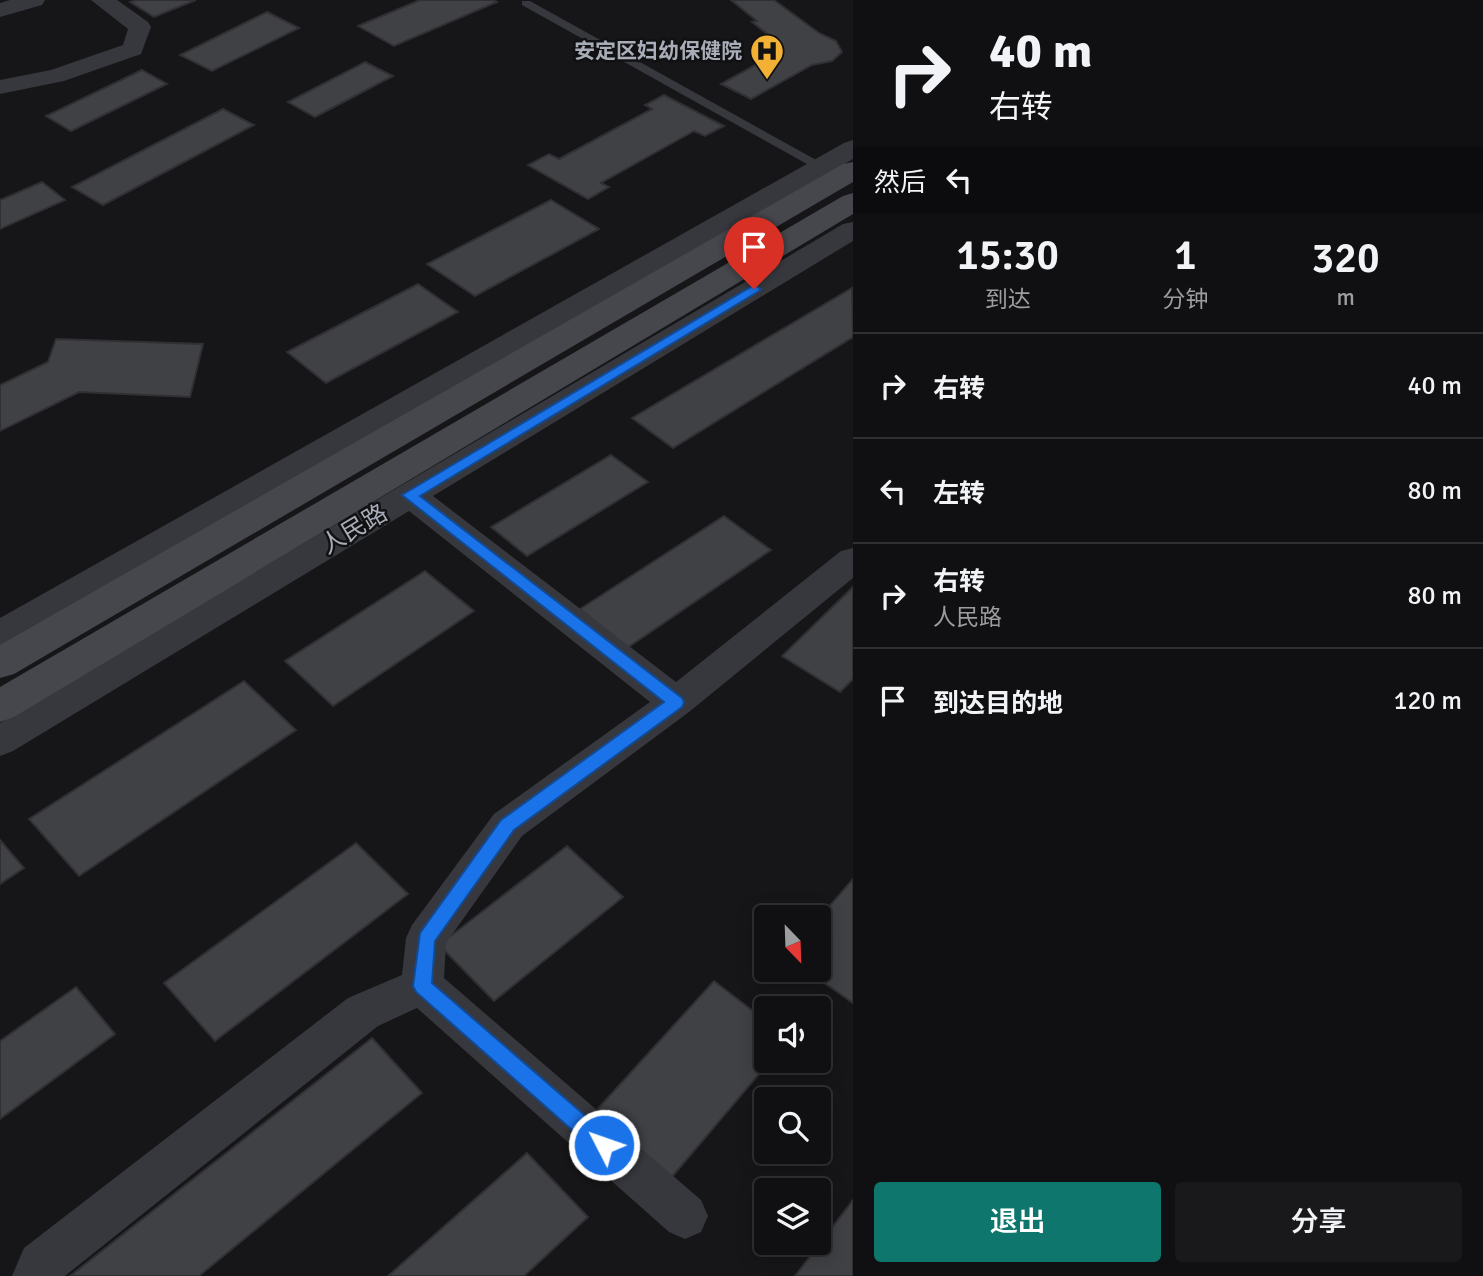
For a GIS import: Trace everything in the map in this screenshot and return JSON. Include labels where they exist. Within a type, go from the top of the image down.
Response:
[{"type":"main road","points":[[0,663],[837,168]]},
{"type":"main road","name":"人民路","points":[[0,706],[853,202]]},
{"type":"street","points":[[0,10],[34,0]]},
{"type":"street","points":[[0,87],[56,76],[133,49],[140,27],[102,0]]},
{"type":"street","points":[[0,634],[837,168],[853,148]]},
{"type":"street","name":"人民路","points":[[0,741],[853,230]]},
{"type":"street","points":[[410,495],[676,702]]},
{"type":"street","points":[[422,986],[426,938],[508,825],[676,702],[853,560]]},
{"type":"street","points":[[422,986],[685,1216]]},
{"type":"street","points":[[36,1276],[41,1265],[363,1012],[422,986]]},
{"type":"lane","points":[[526,3],[837,168]]},
{"type":"building","points":[[196,0],[154,17],[130,2]]},
{"type":"building","points":[[420,0],[497,2],[394,46],[358,26]]},
{"type":"building","points":[[731,0],[774,0],[819,33],[836,41],[842,52],[832,61],[812,65],[751,99],[721,84],[759,63],[755,61],[779,49],[780,44],[752,22],[757,21]]},
{"type":"building","points":[[267,12],[299,28],[212,71],[180,55]]},
{"type":"building","points":[[365,62],[393,76],[315,117],[288,102]]},
{"type":"building","points":[[142,70],[167,84],[71,131],[46,116]]},
{"type":"building","points":[[664,95],[724,126],[705,136],[694,131],[601,183],[609,187],[588,199],[528,165],[549,154],[559,159],[652,109],[645,105]]},
{"type":"building","points":[[223,109],[254,125],[103,205],[72,187]]},
{"type":"building","points":[[42,182],[65,200],[0,229],[0,200]]},
{"type":"building","points":[[551,200],[599,229],[475,296],[427,264]]},
{"type":"building","points":[[418,284],[458,312],[326,383],[287,352]]},
{"type":"building","points":[[852,288],[853,337],[673,448],[632,418]]},
{"type":"building","points":[[56,339],[203,344],[190,397],[79,392],[0,431],[0,385],[48,362]]},
{"type":"building","points":[[611,455],[648,482],[527,556],[491,527]]},
{"type":"building","points":[[724,516],[771,550],[627,648],[580,609]]},
{"type":"building","points":[[425,571],[474,611],[333,706],[285,661]]},
{"type":"building","points":[[853,587],[853,679],[840,692],[782,656]]},
{"type":"building","points":[[244,681],[296,730],[79,876],[29,819]]},
{"type":"building","points":[[0,840],[24,868],[0,884]]},
{"type":"building","points":[[356,843],[408,894],[215,1041],[164,983]]},
{"type":"building","points":[[567,846],[623,897],[494,1001],[439,945]]},
{"type":"building","points":[[853,879],[853,1003],[823,982],[831,982],[830,905]]},
{"type":"building","points":[[714,981],[754,1012],[754,1073],[760,1073],[671,1178],[594,1113]]},
{"type":"building","points":[[76,987],[115,1034],[0,1119],[0,1041]]},
{"type":"building","points":[[372,1038],[422,1093],[199,1276],[70,1276]]},
{"type":"building","points":[[527,1153],[588,1217],[524,1276],[388,1276]]},
{"type":"building","points":[[853,1200],[853,1276],[795,1276],[811,1255],[831,1255],[831,1229]]},
{"type":"place","name":"安定区妇幼保健院","points":[[767,81]]},
{"type":"route","points":[[604,1145],[422,986],[426,938],[508,825],[676,702],[410,495],[754,289]]}]
